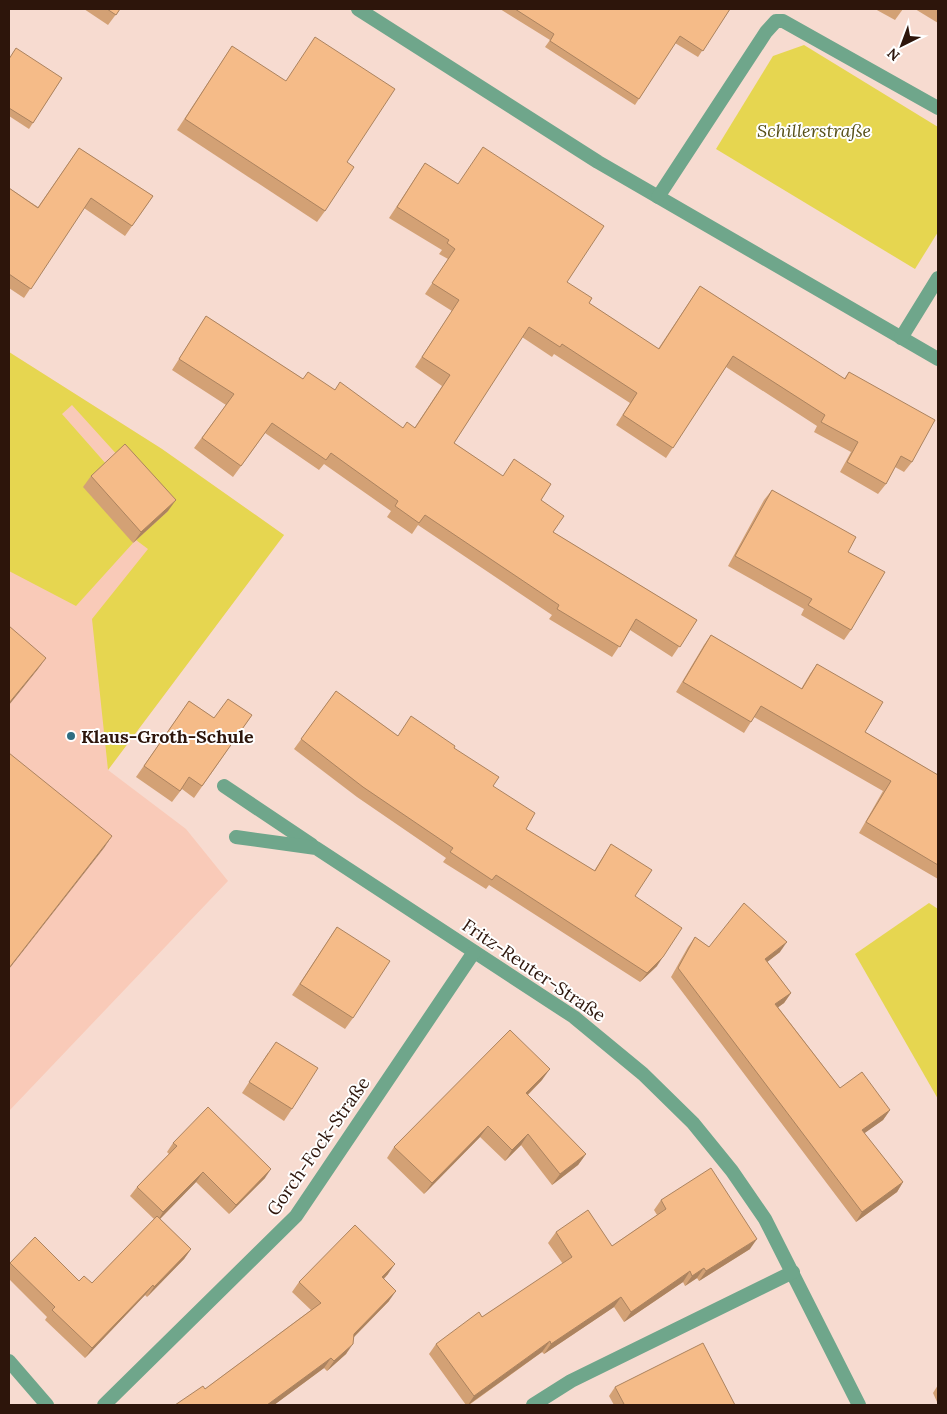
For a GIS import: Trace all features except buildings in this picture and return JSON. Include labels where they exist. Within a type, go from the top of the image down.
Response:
[{"type":"street","points":[[358,9],[598,162],[938,359]]},
{"type":"street","points":[[658,197],[766,32],[776,21],[783,21],[938,108]]},
{"type":"street","points":[[901,338],[938,278]]},
{"type":"street","name":"Fritz-Reuter-Straße","points":[[224,786],[574,1017],[650,1081],[692,1123],[732,1171],[765,1219],[859,1405]]},
{"type":"street","name":"Fritz-Reuter-Straße","points":[[236,837],[316,848]]},
{"type":"street","name":"Gorch-Fock-Straße","points":[[104,1405],[296,1216],[474,952]]},
{"type":"street","points":[[532,1405],[571,1381],[793,1272]]},
{"type":"street","points":[[9,1361],[47,1405]]},
{"type":"shaded area","name":"Klaus-Groth-Schule","points":[[9,352],[162,449],[284,535],[108,770],[186,829],[228,881],[9,1111]]},
{"type":"green space","name":"Schillerstraße","points":[[804,45],[938,127],[938,232],[915,269],[716,149],[773,56]]},
{"type":"green space","points":[[9,352],[162,449],[284,535],[108,770],[92,619],[148,549],[136,540],[168,511],[72,405],[62,414],[107,465],[133,543],[76,606],[9,571]]},
{"type":"green space","points":[[929,903],[938,909],[938,1099],[855,954]]},
{"type":"place","name":"Klaus-Groth-Schule","points":[[71,736]]}]
